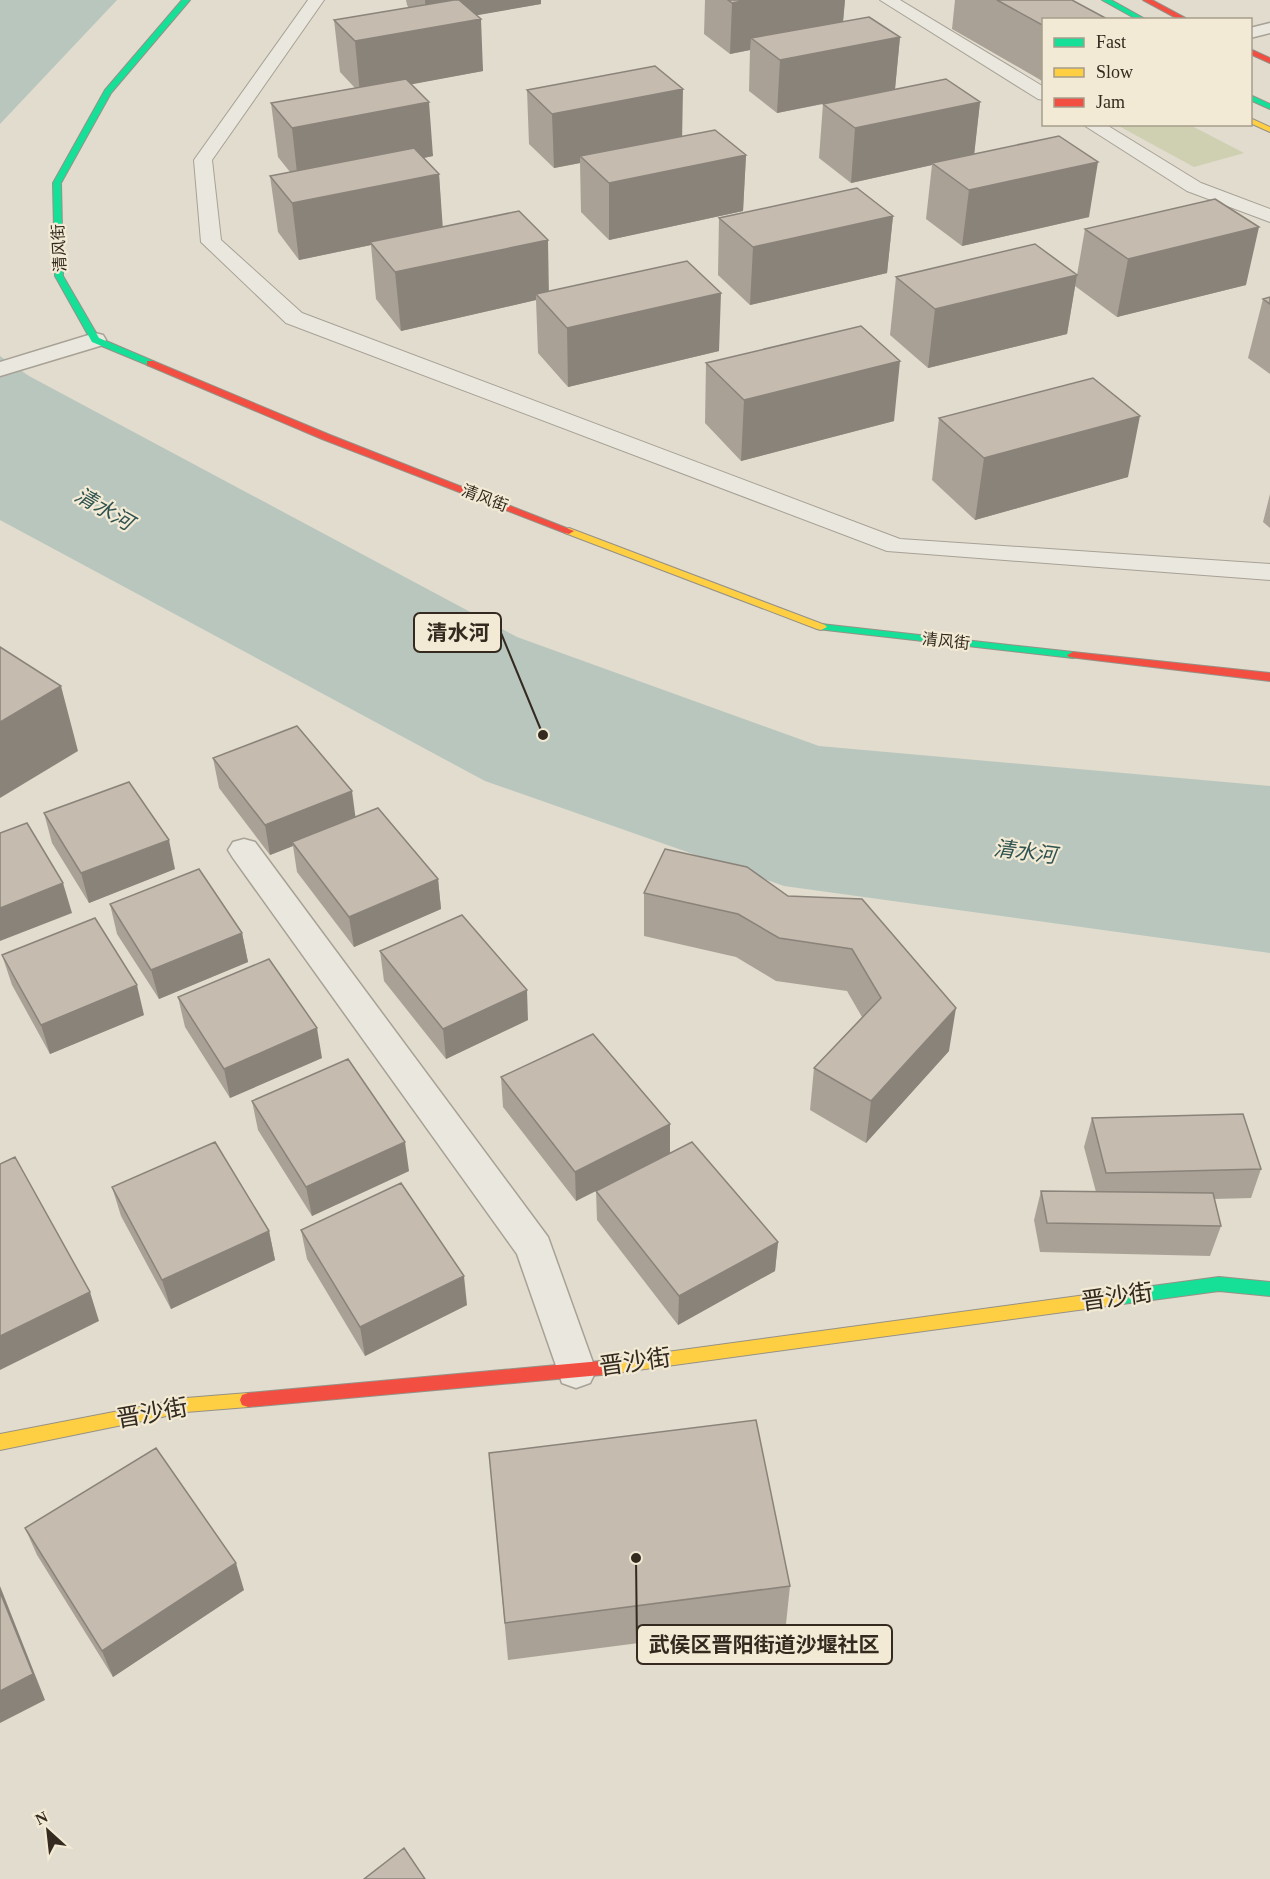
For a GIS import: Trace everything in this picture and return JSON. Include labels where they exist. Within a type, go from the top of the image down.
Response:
[{"type":"street","name":"清风街","points":[[186,0],[108,92],[57,183],[59,276],[95,340],[326,437],[823,628],[1270,677]]},
{"type":"street","points":[[1106,0],[1140,18]]},
{"type":"street","points":[[1147,0],[1182,18]]},
{"type":"street","points":[[1252,33],[1270,28]]},
{"type":"street","points":[[1252,52],[1270,61]]},
{"type":"street","points":[[1252,98],[1270,107]]},
{"type":"street","points":[[1252,121],[1270,130]]},
{"type":"street","points":[[10,366],[95,340]]},
{"type":"street","points":[[244,850],[534,1248],[576,1371]]},
{"type":"street","name":"晋沙街","points":[[0,1442],[186,1405],[576,1371],[1219,1284],[1270,1289]]},
{"type":"lane","points":[[316,0],[203,160],[211,242],[294,318],[896,546],[1270,572]]},
{"type":"lane","points":[[888,0],[1042,94]]},
{"type":"lane","points":[[1094,126],[1194,188],[1270,216]]},
{"type":"green space","points":[[1119,126],[1192,126],[1244,153],[1194,167]]},
{"type":"water","points":[[0,0],[117,0],[0,124]]},
{"type":"water","points":[[0,356],[29,376],[517,637],[819,746],[1270,786],[1270,953],[784,886],[485,781],[0,520]]},
{"type":"building","points":[[459,0],[481,19],[355,41],[334,20]]},
{"type":"building","points":[[728,0],[747,0],[732,3]]},
{"type":"building","points":[[997,0],[1072,0],[1105,18],[1042,18],[1042,25]]},
{"type":"building","points":[[869,17],[900,37],[780,60],[751,38]]},
{"type":"building","points":[[655,66],[683,89],[552,114],[527,90]]},
{"type":"building","points":[[406,79],[429,102],[292,128],[271,103]]},
{"type":"building","points":[[946,79],[980,102],[855,128],[823,104]]},
{"type":"building","points":[[715,130],[746,155],[609,183],[580,156]]},
{"type":"building","points":[[1059,136],[1098,162],[969,190],[932,163]]},
{"type":"building","points":[[414,148],[439,174],[292,203],[270,176]]},
{"type":"building","points":[[857,188],[893,216],[753,247],[719,218]]},
{"type":"building","points":[[1215,199],[1259,227],[1128,259],[1085,229]]},
{"type":"building","points":[[519,211],[548,240],[395,272],[370,242]]},
{"type":"building","points":[[1035,244],[1077,275],[935,309],[896,277]]},
{"type":"building","points":[[687,261],[721,293],[567,328],[536,294]]},
{"type":"building","points":[[1270,297],[1270,304],[1263,299]]},
{"type":"building","points":[[861,326],[900,361],[744,400],[706,363]]},
{"type":"building","points":[[1093,378],[1140,416],[984,458],[939,418]]},
{"type":"building","points":[[0,647],[61,686],[0,722]]},
{"type":"building","points":[[297,726],[352,791],[265,825],[213,758]]},
{"type":"building","points":[[129,782],[169,840],[81,873],[44,813]]},
{"type":"building","points":[[378,808],[438,879],[349,917],[292,842]]},
{"type":"building","points":[[27,823],[63,883],[0,908],[0,833]]},
{"type":"building","points":[[665,849],[747,867],[788,896],[862,899],[956,1008],[871,1101],[814,1068],[881,998],[852,949],[779,938],[738,914],[644,893]]},
{"type":"building","points":[[199,869],[242,933],[151,970],[110,904]]},
{"type":"building","points":[[462,915],[527,990],[443,1029],[380,951]]},
{"type":"building","points":[[95,918],[137,985],[41,1025],[2,955]]},
{"type":"building","points":[[269,959],[317,1028],[224,1069],[178,997]]},
{"type":"building","points":[[593,1034],[670,1124],[575,1172],[501,1077]]},
{"type":"building","points":[[348,1059],[405,1142],[306,1187],[252,1101]]},
{"type":"building","points":[[1243,1114],[1261,1169],[1106,1173],[1092,1118]]},
{"type":"building","points":[[215,1142],[269,1231],[162,1280],[112,1187]]},
{"type":"building","points":[[692,1142],[778,1242],[679,1296],[596,1191]]},
{"type":"building","points":[[15,1157],[90,1292],[0,1336],[0,1164]]},
{"type":"building","points":[[401,1183],[464,1276],[360,1327],[301,1230]]},
{"type":"building","points":[[1041,1191],[1213,1193],[1221,1226],[1047,1223]]},
{"type":"building","points":[[756,1420],[790,1586],[505,1623],[489,1453]]},
{"type":"building","points":[[156,1448],[236,1563],[102,1651],[25,1528]]},
{"type":"building","points":[[0,1592],[33,1674],[0,1691]]},
{"type":"building","points":[[404,1848],[425,1879],[364,1879]]},
{"type":"traffic: fast","points":[[150,363],[95,340],[59,276],[57,183],[108,92],[186,0]]},
{"type":"traffic: fast","points":[[1106,0],[1140,18]]},
{"type":"traffic: fast","points":[[1252,98],[1270,107]]},
{"type":"traffic: fast","points":[[821,627],[1073,655]]},
{"type":"traffic: fast","points":[[1115,1298],[1219,1284],[1270,1289]]},
{"type":"traffic: slow","points":[[1252,121],[1270,130]]},
{"type":"traffic: slow","points":[[569,531],[821,627]]},
{"type":"traffic: slow","points":[[601,1368],[1115,1298]]},
{"type":"traffic: slow","points":[[0,1442],[186,1405],[248,1400]]},
{"type":"traffic: jam","points":[[1147,0],[1182,18]]},
{"type":"traffic: jam","points":[[1252,52],[1270,61]]},
{"type":"traffic: jam","points":[[150,363],[326,437],[569,531]]},
{"type":"traffic: jam","points":[[1073,655],[1270,677]]},
{"type":"traffic: jam","points":[[248,1400],[601,1368]]},
{"type":"place","name":"清水河","points":[[543,735]]},
{"type":"place","name":"武侯区晋阳街道沙堰社区","points":[[636,1558]]}]
